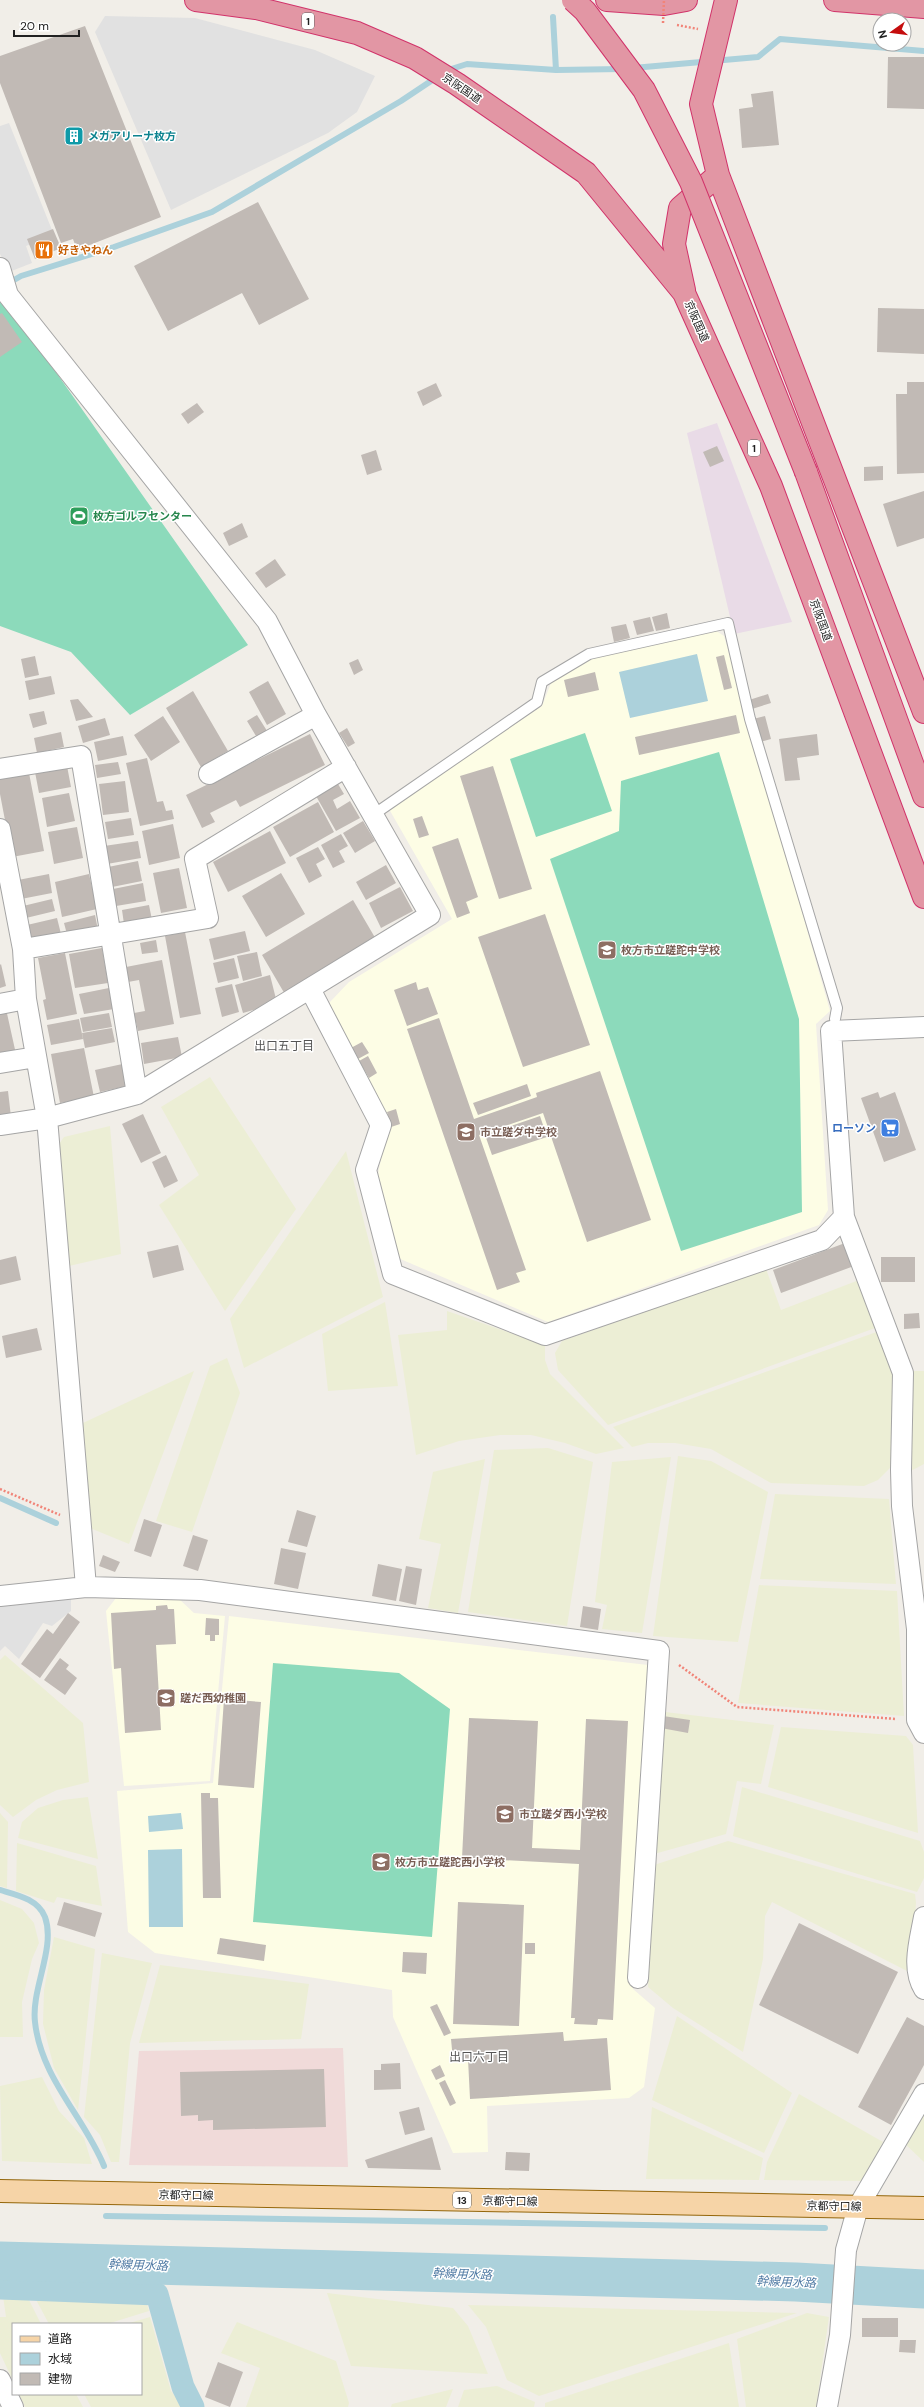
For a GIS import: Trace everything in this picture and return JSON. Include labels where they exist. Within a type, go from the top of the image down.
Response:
[{"type":"highway","name":"京阪国道","points":[[196,0],[256,8],[357,33],[415,58],[457,84],[586,173],[684,293],[771,486],[924,897]]},
{"type":"highway","points":[[573,0],[585,11],[644,90],[691,182],[806,472],[924,796]]},
{"type":"highway","points":[[607,0],[664,4],[686,0]]},
{"type":"highway","points":[[726,0],[701,104],[718,175],[924,712]]},
{"type":"highway","points":[[835,0],[924,7]]},
{"type":"highway","points":[[684,293],[674,244],[680,208],[718,175]]},
{"type":"main road","name":"京都守口線","points":[[0,2191],[924,2208]]},
{"type":"street","points":[[0,1125],[47,1118],[137,1094],[430,915],[316,715],[267,621],[8,295],[1,270]]},
{"type":"street","points":[[209,774],[316,715]]},
{"type":"street","points":[[0,769],[81,756],[137,1094]]},
{"type":"street","points":[[23,949],[208,918],[195,859],[346,767]]},
{"type":"street","points":[[0,829],[23,949],[26,999],[47,1118],[86,1587]]},
{"type":"street","points":[[310,989],[381,1125],[366,1170],[393,1274],[545,1336],[822,1240],[844,1217]]},
{"type":"street","points":[[0,1004],[26,999]]},
{"type":"street","points":[[833,1025],[924,1016]]},
{"type":"street","points":[[833,1025],[924,1027]]},
{"type":"street","points":[[833,1025],[844,1217],[903,1373],[901,1484],[918,1629],[920,1726]]},
{"type":"street","points":[[0,1063],[36,1057]]},
{"type":"street","points":[[0,1596],[86,1587],[200,1590],[659,1651],[638,1978]]},
{"type":"street","points":[[924,1916],[917,1956],[920,1984],[924,1989]]},
{"type":"street","points":[[827,2407],[840,2335],[846,2250],[858,2207],[924,2094]]},
{"type":"street","points":[[0,2380],[13,2407]]},
{"type":"lane","points":[[373,815],[536,702],[542,682],[589,654],[728,623],[750,719],[837,1008],[833,1025]]},
{"type":"path","points":[[664,0],[663,23],[700,29]]},
{"type":"path","points":[[0,1489],[81,1524]]},
{"type":"path","points":[[659,1651],[737,1707],[920,1726]]},
{"type":"shaded area","points":[[105,16],[195,18],[315,50],[375,76],[357,112],[328,133],[171,210],[95,32]]},
{"type":"shaded area","points":[[9,123],[54,235],[26,246],[32,263],[9,272],[0,254],[0,126]]},
{"type":"shaded area","points":[[717,423],[792,622],[734,634],[687,433]]},
{"type":"shaded area","name":"枚方市立蹉跎中学校","points":[[715,630],[724,636],[830,1011],[816,1024],[828,1210],[819,1225],[548,1322],[398,1258],[377,1181],[386,1130],[328,1015],[330,1002],[349,982],[452,919],[389,809],[542,706],[551,683],[592,659]]},
{"type":"shaded area","points":[[210,1077],[296,1209],[225,1311],[159,1205],[199,1175],[161,1107]]},
{"type":"shaded area","points":[[110,1126],[121,1254],[69,1266],[59,1144],[64,1137]]},
{"type":"shaded area","points":[[346,1151],[383,1297],[244,1368],[230,1319]]},
{"type":"shaded area","points":[[766,1269],[781,1310],[859,1280],[878,1327],[608,1425],[558,1370],[555,1353],[562,1341]]},
{"type":"shaded area","points":[[385,1302],[398,1386],[328,1391],[322,1334]]},
{"type":"shaded area","points":[[447,1311],[545,1345],[545,1360],[550,1374],[624,1448],[596,1454],[565,1443],[531,1435],[500,1435],[459,1441],[416,1455],[398,1335],[447,1330]]},
{"type":"shaded area","points":[[882,1330],[895,1382],[891,1467],[878,1480],[864,1486],[771,1483],[711,1449],[675,1443],[648,1443],[632,1447],[613,1427]]},
{"type":"shaded area","points":[[227,1358],[240,1393],[192,1532],[156,1521],[210,1366]]},
{"type":"shaded area","points":[[194,1371],[129,1544],[90,1528],[83,1423]]},
{"type":"shaded area","points":[[908,1371],[924,1371],[924,1464],[907,1473]]},
{"type":"shaded area","points":[[548,1448],[593,1462],[567,1626],[468,1612],[494,1450]]},
{"type":"shaded area","points":[[678,1456],[711,1461],[768,1492],[738,1642],[653,1636]]},
{"type":"shaded area","points":[[671,1457],[642,1633],[602,1629],[607,1605],[595,1602],[612,1462]]},
{"type":"shaded area","points":[[485,1459],[458,1613],[428,1608],[441,1544],[419,1539],[433,1472]]},
{"type":"shaded area","points":[[775,1494],[889,1499],[896,1584],[760,1579]]},
{"type":"shaded area","points":[[759,1585],[897,1591],[904,1716],[738,1703]]},
{"type":"shaded area","points":[[71,1597],[71,1611],[52,1626],[43,1623],[19,1659],[5,1646],[0,1651],[0,1605]]},
{"type":"shaded area","name":"蹉だ西幼稚園","points":[[116,1598],[178,1598],[194,1613],[225,1616],[210,1781],[124,1786],[106,1611]]},
{"type":"shaded area","name":"枚方市立蹉跎西小学校","points":[[229,1616],[648,1665],[633,1989],[655,2008],[644,2087],[629,2098],[487,2106],[488,2152],[453,2153],[393,2017],[392,1990],[155,1953],[128,1932],[117,1791],[213,1783]]},
{"type":"shaded area","points":[[5,1655],[83,1723],[89,1782],[57,1790],[36,1800],[13,1817],[0,1805],[0,1660]]},
{"type":"shaded area","points":[[665,1712],[774,1725],[761,1784],[737,1781],[726,1834],[654,1854]]},
{"type":"shaded area","points":[[781,1727],[906,1736],[913,1745],[918,1833],[768,1787]]},
{"type":"shaded area","points":[[742,1787],[920,1841],[924,1852],[924,1878],[917,1892],[733,1836]]},
{"type":"shaded area","points":[[88,1797],[98,1859],[18,1838],[22,1822],[38,1808],[63,1800]]},
{"type":"shaded area","points":[[0,1813],[8,1822],[7,1888],[0,1886]]},
{"type":"shaded area","points":[[728,1841],[915,1894],[916,1903],[911,1973],[772,1902],[765,1916],[763,1959],[743,2052],[673,2008],[648,1987],[654,1865]]},
{"type":"shaded area","points":[[17,1843],[96,1866],[102,1906],[57,1897],[54,1903],[16,1891]]},
{"type":"shaded area","points":[[0,1900],[22,1909],[34,1923],[39,1943],[32,1959],[22,2002],[23,2037],[0,2037]]},
{"type":"shaded area","points":[[54,1937],[95,1949],[78,2110],[54,2068],[43,2024],[44,1990]]},
{"type":"shaded area","points":[[102,1953],[152,1963],[130,2043],[119,2162],[111,2162],[100,2135],[84,2117]]},
{"type":"shaded area","points":[[160,1965],[309,1984],[301,2039],[139,2043]]},
{"type":"shaded area","points":[[677,2016],[792,2093],[764,2153],[652,2100]]},
{"type":"shaded area","points":[[343,2048],[348,2167],[129,2165],[139,2051]]},
{"type":"shaded area","points":[[42,2077],[59,2111],[84,2138],[92,2164],[2,2161],[0,2086]]},
{"type":"shaded area","points":[[799,2094],[883,2142],[864,2181],[764,2180],[767,2162]]},
{"type":"shaded area","points":[[924,2102],[924,2162],[901,2140]]},
{"type":"shaded area","points":[[652,2107],[763,2158],[759,2180],[646,2179]]},
{"type":"shaded area","points":[[327,2293],[453,2308],[468,2326],[488,2374],[351,2366]]},
{"type":"shaded area","points":[[33,2294],[145,2298],[149,2311],[110,2323],[48,2323]]},
{"type":"shaded area","points":[[3,2296],[28,2298],[40,2323],[12,2323],[12,2379],[0,2353],[0,2317],[6,2317]]},
{"type":"shaded area","points":[[468,2305],[797,2313],[539,2396],[507,2380],[486,2327]]},
{"type":"shaded area","points":[[807,2313],[829,2317],[816,2407],[746,2407],[737,2339]]},
{"type":"shaded area","points":[[150,2317],[171,2391],[183,2407],[91,2407],[85,2395],[142,2395],[142,2323],[129,2323]]},
{"type":"shaded area","points":[[237,2322],[336,2361],[349,2403],[348,2407],[246,2407],[260,2368],[221,2353]]},
{"type":"shaded area","points":[[729,2343],[739,2407],[545,2407],[545,2403]]},
{"type":"shaded area","points":[[497,2386],[535,2402],[534,2407],[458,2407],[464,2390]]},
{"type":"shaded area","points":[[453,2389],[446,2407],[391,2407],[392,2404]]},
{"type":"shaded area","points":[[19,2395],[77,2395],[83,2407],[25,2407]]},
{"type":"green space","name":"枚方ゴルフセンター","points":[[3,297],[248,645],[130,715],[71,652],[0,626],[0,299]]},
{"type":"green space","points":[[585,733],[612,811],[536,837],[510,759]]},
{"type":"green space","points":[[719,752],[799,1019],[802,1212],[681,1251],[550,859],[619,831],[621,781]]},
{"type":"green space","points":[[273,1663],[399,1673],[450,1709],[432,1937],[253,1922]]},
{"type":"water","points":[[697,654],[708,701],[630,718],[619,672]]},
{"type":"water","points":[[181,1813],[183,1829],[149,1832],[148,1816]]},
{"type":"water","points":[[182,1849],[183,1927],[149,1927],[148,1850]]},
{"type":"building","name":"メガアリーナ枚方","points":[[85,26],[161,217],[77,250],[73,239],[61,243],[0,83],[0,56]]},
{"type":"building","points":[[888,57],[924,57],[924,109],[887,108]]},
{"type":"building","points":[[773,91],[779,145],[742,148],[739,109],[753,107],[751,94]]},
{"type":"building","points":[[258,202],[309,299],[259,325],[242,293],[168,331],[134,266]]},
{"type":"building","points":[[53,229],[61,248],[35,259],[27,239]]},
{"type":"building","points":[[878,308],[924,309],[924,354],[877,352]]},
{"type":"building","points":[[2,313],[22,342],[0,357],[0,314]]},
{"type":"building","points":[[907,382],[924,382],[924,473],[897,474],[896,394],[907,394]]},
{"type":"building","points":[[436,383],[442,396],[423,406],[417,392]]},
{"type":"building","points":[[197,403],[204,412],[188,424],[181,414]]},
{"type":"building","points":[[717,446],[724,461],[710,467],[703,452]]},
{"type":"building","points":[[376,450],[382,470],[367,475],[361,455]]},
{"type":"building","points":[[883,466],[883,480],[864,481],[864,467]]},
{"type":"building","points":[[924,491],[924,538],[897,547],[883,504]]},
{"type":"building","points":[[242,523],[248,537],[229,546],[223,533]]},
{"type":"building","points":[[275,559],[286,575],[266,588],[255,573]]},
{"type":"building","points":[[667,613],[670,628],[656,631],[652,617]]},
{"type":"building","points":[[650,617],[654,631],[637,635],[633,621]]},
{"type":"building","points":[[626,624],[630,638],[614,642],[611,627]]},
{"type":"building","points":[[724,655],[732,688],[724,690],[716,657]]},
{"type":"building","points":[[35,656],[39,675],[25,678],[21,659]]},
{"type":"building","points":[[358,659],[363,670],[354,675],[349,663]]},
{"type":"building","points":[[595,672],[599,690],[568,697],[564,680]]},
{"type":"building","points":[[51,676],[55,694],[29,700],[25,681]]},
{"type":"building","points":[[268,681],[286,714],[267,725],[249,692]]},
{"type":"building","points":[[193,691],[228,751],[201,767],[166,708]]},
{"type":"building","points":[[768,694],[771,703],[752,709],[749,700]]},
{"type":"building","points":[[78,699],[93,717],[76,721],[70,700]]},
{"type":"building","points":[[44,711],[47,724],[33,728],[29,714]]},
{"type":"building","points":[[257,715],[269,734],[259,741],[247,721]]},
{"type":"building","points":[[736,715],[740,733],[639,755],[635,737]]},
{"type":"building","points":[[163,716],[180,742],[151,761],[134,735]]},
{"type":"building","points":[[765,716],[771,739],[760,742],[753,719]]},
{"type":"building","points":[[105,718],[110,735],[83,743],[78,726]]},
{"type":"building","points":[[347,728],[355,743],[348,747],[339,733]]},
{"type":"building","points":[[61,732],[64,747],[37,753],[34,738]]},
{"type":"building","points":[[310,734],[325,765],[240,807],[236,800],[210,813],[215,822],[202,828],[186,795]]},
{"type":"building","points":[[817,734],[819,755],[797,758],[800,780],[785,781],[779,739]]},
{"type":"building","points":[[123,736],[127,755],[98,761],[94,742]]},
{"type":"building","points":[[147,758],[157,802],[163,801],[166,811],[172,810],[174,819],[140,826],[126,763]]},
{"type":"building","points":[[118,762],[121,774],[97,778],[95,765]]},
{"type":"building","points":[[67,766],[71,787],[39,793],[35,772]]},
{"type":"building","points":[[493,766],[532,889],[499,899],[460,776]]},
{"type":"building","points":[[29,773],[44,851],[12,857],[0,794],[0,779]]},
{"type":"building","points":[[125,781],[129,812],[103,815],[99,784]]},
{"type":"building","points":[[338,784],[344,794],[333,800],[337,809],[350,801],[360,818],[336,831],[316,796]]},
{"type":"building","points":[[69,793],[75,821],[47,827],[42,798]]},
{"type":"building","points":[[318,802],[334,832],[290,857],[273,827]]},
{"type":"building","points":[[422,816],[429,835],[419,838],[413,819]]},
{"type":"building","points":[[131,818],[134,835],[108,839],[105,822]]},
{"type":"building","points":[[363,821],[375,841],[355,853],[343,833]]},
{"type":"building","points":[[173,824],[180,858],[149,865],[142,831]]},
{"type":"building","points":[[77,827],[83,858],[54,864],[48,832]]},
{"type":"building","points":[[270,831],[286,863],[228,892],[213,862]]},
{"type":"building","points":[[341,834],[348,846],[339,851],[345,862],[333,868],[321,845]]},
{"type":"building","points":[[458,838],[478,897],[466,902],[470,913],[457,918],[432,847]]},
{"type":"building","points":[[138,841],[141,858],[107,864],[104,846]]},
{"type":"building","points":[[318,847],[325,859],[316,864],[322,876],[309,883],[296,858]]},
{"type":"building","points":[[138,861],[142,881],[112,887],[108,867]]},
{"type":"building","points":[[386,865],[396,883],[366,900],[356,882]]},
{"type":"building","points":[[179,868],[187,908],[161,913],[153,873]]},
{"type":"building","points":[[281,873],[305,914],[266,937],[242,896]]},
{"type":"building","points":[[49,874],[52,893],[21,899],[18,880]]},
{"type":"building","points":[[89,874],[97,909],[62,917],[55,882]]},
{"type":"building","points":[[143,883],[146,901],[116,906],[113,889]]},
{"type":"building","points":[[400,887],[413,911],[381,928],[369,903]]},
{"type":"building","points":[[52,899],[55,911],[26,918],[23,906]]},
{"type":"building","points":[[353,900],[377,941],[286,996],[262,955]]},
{"type":"building","points":[[149,905],[152,920],[124,924],[122,910]]},
{"type":"building","points":[[545,914],[590,1045],[523,1067],[478,937]]},
{"type":"building","points":[[95,915],[98,930],[68,938],[64,923]]},
{"type":"building","points":[[57,918],[62,938],[31,944],[27,925]]},
{"type":"building","points":[[245,931],[250,951],[214,960],[209,939]]},
{"type":"building","points":[[185,932],[201,1014],[180,1018],[165,936]]},
{"type":"building","points":[[156,940],[158,952],[142,954],[140,943]]},
{"type":"building","points":[[102,948],[108,983],[75,988],[69,954]]},
{"type":"building","points":[[257,952],[262,976],[243,981],[237,956]]},
{"type":"building","points":[[65,953],[77,1014],[47,1020],[43,1000],[46,999],[38,958]]},
{"type":"building","points":[[234,958],[239,978],[218,983],[213,963]]},
{"type":"building","points":[[162,960],[174,1024],[138,1031],[134,1013],[145,1011],[139,980],[128,982],[126,967]]},
{"type":"building","points":[[1,964],[6,986],[0,988],[0,965]]},
{"type":"building","points":[[270,975],[277,1003],[243,1013],[235,985]]},
{"type":"building","points":[[416,982],[418,990],[428,987],[438,1014],[407,1026],[394,990]]},
{"type":"building","points":[[232,984],[239,1012],[222,1017],[215,988]]},
{"type":"building","points":[[109,988],[114,1009],[84,1014],[79,994]]},
{"type":"building","points":[[6,1009],[16,1054],[0,1057],[0,1011]]},
{"type":"building","points":[[109,1013],[112,1027],[83,1032],[80,1018]]},
{"type":"building","points":[[439,1018],[474,1119],[537,1097],[536,1093],[600,1071],[651,1220],[587,1242],[543,1113],[479,1135],[526,1270],[516,1273],[520,1282],[497,1290],[407,1029]]},
{"type":"building","points":[[79,1019],[83,1039],[51,1045],[47,1025]]},
{"type":"building","points":[[112,1028],[115,1042],[85,1048],[82,1033]]},
{"type":"building","points":[[178,1037],[182,1057],[144,1064],[141,1043]]},
{"type":"building","points":[[362,1042],[369,1053],[356,1060],[349,1049]]},
{"type":"building","points":[[84,1048],[94,1097],[60,1103],[51,1054]]},
{"type":"building","points":[[368,1056],[377,1073],[369,1078],[359,1061]]},
{"type":"building","points":[[127,1063],[131,1085],[100,1092],[95,1070]]},
{"type":"building","points":[[527,1084],[531,1096],[478,1115],[473,1103]]},
{"type":"building","points":[[8,1091],[11,1117],[0,1120],[0,1092]]},
{"type":"building","points":[[878,1092],[880,1098],[895,1092],[916,1150],[884,1162],[861,1098]]},
{"type":"building","points":[[396,1109],[400,1124],[391,1127],[387,1112]]},
{"type":"building","points":[[143,1114],[161,1153],[141,1163],[122,1124]]},
{"type":"building","points":[[540,1116],[547,1137],[492,1155],[485,1135]]},
{"type":"building","points":[[166,1155],[178,1181],[164,1188],[152,1162]]},
{"type":"building","points":[[845,1243],[854,1266],[781,1293],[773,1270]]},
{"type":"building","points":[[178,1245],[184,1270],[153,1278],[147,1252]]},
{"type":"building","points":[[16,1256],[21,1280],[0,1285],[0,1260]]},
{"type":"building","points":[[881,1257],[915,1257],[915,1282],[881,1282]]},
{"type":"building","points":[[919,1313],[920,1328],[904,1329],[904,1314]]},
{"type":"building","points":[[37,1328],[42,1350],[6,1358],[2,1336]]},
{"type":"building","points":[[297,1510],[316,1516],[307,1547],[288,1542]]},
{"type":"building","points":[[144,1519],[162,1525],[151,1557],[134,1551]]},
{"type":"building","points":[[193,1535],[208,1540],[198,1571],[183,1566]]},
{"type":"building","points":[[281,1548],[306,1553],[298,1589],[274,1584]]},
{"type":"building","points":[[103,1555],[120,1562],[115,1572],[99,1566]]},
{"type":"building","points":[[378,1564],[402,1569],[396,1601],[372,1596]]},
{"type":"building","points":[[406,1566],[422,1569],[416,1605],[399,1601]]},
{"type":"building","points":[[167,1605],[168,1609],[174,1609],[176,1644],[156,1645],[161,1730],[125,1733],[121,1668],[114,1669],[111,1613],[156,1610],[156,1606]]},
{"type":"building","points":[[583,1606],[601,1609],[598,1630],[580,1627]]},
{"type":"building","points":[[68,1613],[80,1622],[40,1678],[21,1664],[47,1629],[53,1634]]},
{"type":"building","points":[[206,1618],[219,1619],[219,1635],[215,1635],[215,1641],[210,1641],[210,1635],[205,1635]]},
{"type":"building","points":[[60,1658],[69,1665],[66,1669],[77,1678],[65,1695],[44,1680]]},
{"type":"building","points":[[224,1699],[261,1702],[254,1788],[218,1785]]},
{"type":"building","points":[[663,1716],[690,1720],[688,1733],[661,1728]]},
{"type":"building","points":[[469,1718],[538,1721],[532,1848],[580,1850],[586,1719],[628,1721],[613,2020],[598,2019],[597,2025],[574,2024],[575,2018],[571,2018],[579,1864],[462,1858]]},
{"type":"building","points":[[201,1793],[210,1793],[210,1798],[218,1798],[221,1898],[203,1898]]},
{"type":"building","points":[[64,1902],[102,1913],[95,1937],[57,1925]]},
{"type":"building","points":[[458,1902],[524,1905],[519,2026],[453,2024]]},
{"type":"building","points":[[799,1923],[898,1972],[858,2054],[759,2005]]},
{"type":"building","points":[[220,1938],[266,1945],[264,1961],[217,1954]]},
{"type":"building","points":[[525,1943],[535,1943],[535,1954],[525,1954]]},
{"type":"building","points":[[403,1952],[427,1953],[426,1974],[402,1972]]},
{"type":"building","points":[[437,2004],[451,2033],[444,2036],[430,2007]]},
{"type":"building","points":[[907,2017],[924,2026],[924,2065],[891,2125],[858,2107]]},
{"type":"building","points":[[563,2032],[564,2041],[607,2038],[611,2090],[470,2099],[468,2059],[453,2060],[451,2039]]},
{"type":"building","points":[[400,2063],[401,2089],[374,2090],[374,2070],[381,2070],[381,2064]]},
{"type":"building","points":[[440,2065],[445,2076],[436,2080],[431,2070]]},
{"type":"building","points":[[324,2069],[326,2127],[213,2130],[213,2120],[198,2121],[198,2115],[181,2116],[180,2072]]},
{"type":"building","points":[[445,2080],[456,2103],[450,2106],[439,2083]]},
{"type":"building","points":[[419,2107],[425,2130],[405,2135],[399,2112]]},
{"type":"building","points":[[432,2137],[441,2170],[368,2168],[365,2160]]},
{"type":"building","points":[[506,2152],[530,2153],[529,2171],[505,2170]]},
{"type":"building","points":[[862,2318],[898,2318],[898,2337],[862,2337]]},
{"type":"building","points":[[900,2340],[916,2340],[915,2353],[899,2352]]},
{"type":"building","points":[[218,2362],[243,2372],[230,2407],[205,2397]]},
{"type":"waterway","points":[[553,17],[556,70]]},
{"type":"waterway","points":[[633,68],[758,57],[780,39],[924,51]]},
{"type":"waterway","points":[[445,71],[467,64],[556,70],[622,69]]},
{"type":"waterway","points":[[7,284],[21,276],[114,247],[212,212],[401,101],[437,77]]},
{"type":"waterway","points":[[0,1498],[56,1523]]},
{"type":"waterway","points":[[0,1890],[20,1896],[32,1902],[42,1911],[45,1917],[48,1929],[48,1942],[36,1996],[35,2009],[35,2022],[39,2042],[54,2079],[96,2148],[104,2166]]},
{"type":"waterway","points":[[106,2216],[825,2228]]},
{"type":"waterway","name":"幹線用水路","points":[[0,2261],[796,2282],[924,2289]]},
{"type":"waterway","points":[[0,2288],[157,2294],[183,2387],[193,2407]]},
{"type":"place","name":"メガアリーナ枚方","points":[[74,136]]},
{"type":"place","name":"好きやねん","points":[[44,250]]},
{"type":"place","name":"枚方ゴルフセンター","points":[[79,516]]},
{"type":"place","name":"枚方市立蹉跎中学校","points":[[607,950]]},
{"type":"place","name":"ローソン","points":[[890,1128]]},
{"type":"place","name":"市立蹉ダ中学校","points":[[466,1132]]},
{"type":"place","name":"蹉だ西幼稚園","points":[[166,1698]]},
{"type":"place","name":"市立蹉ダ西小学校","points":[[505,1814]]},
{"type":"place","name":"枚方市立蹉跎西小学校","points":[[381,1862]]},
{"type":"district","name":"出口五丁目","points":[[284,1046]]},
{"type":"district","name":"出口六丁目","points":[[479,2057]]}]
